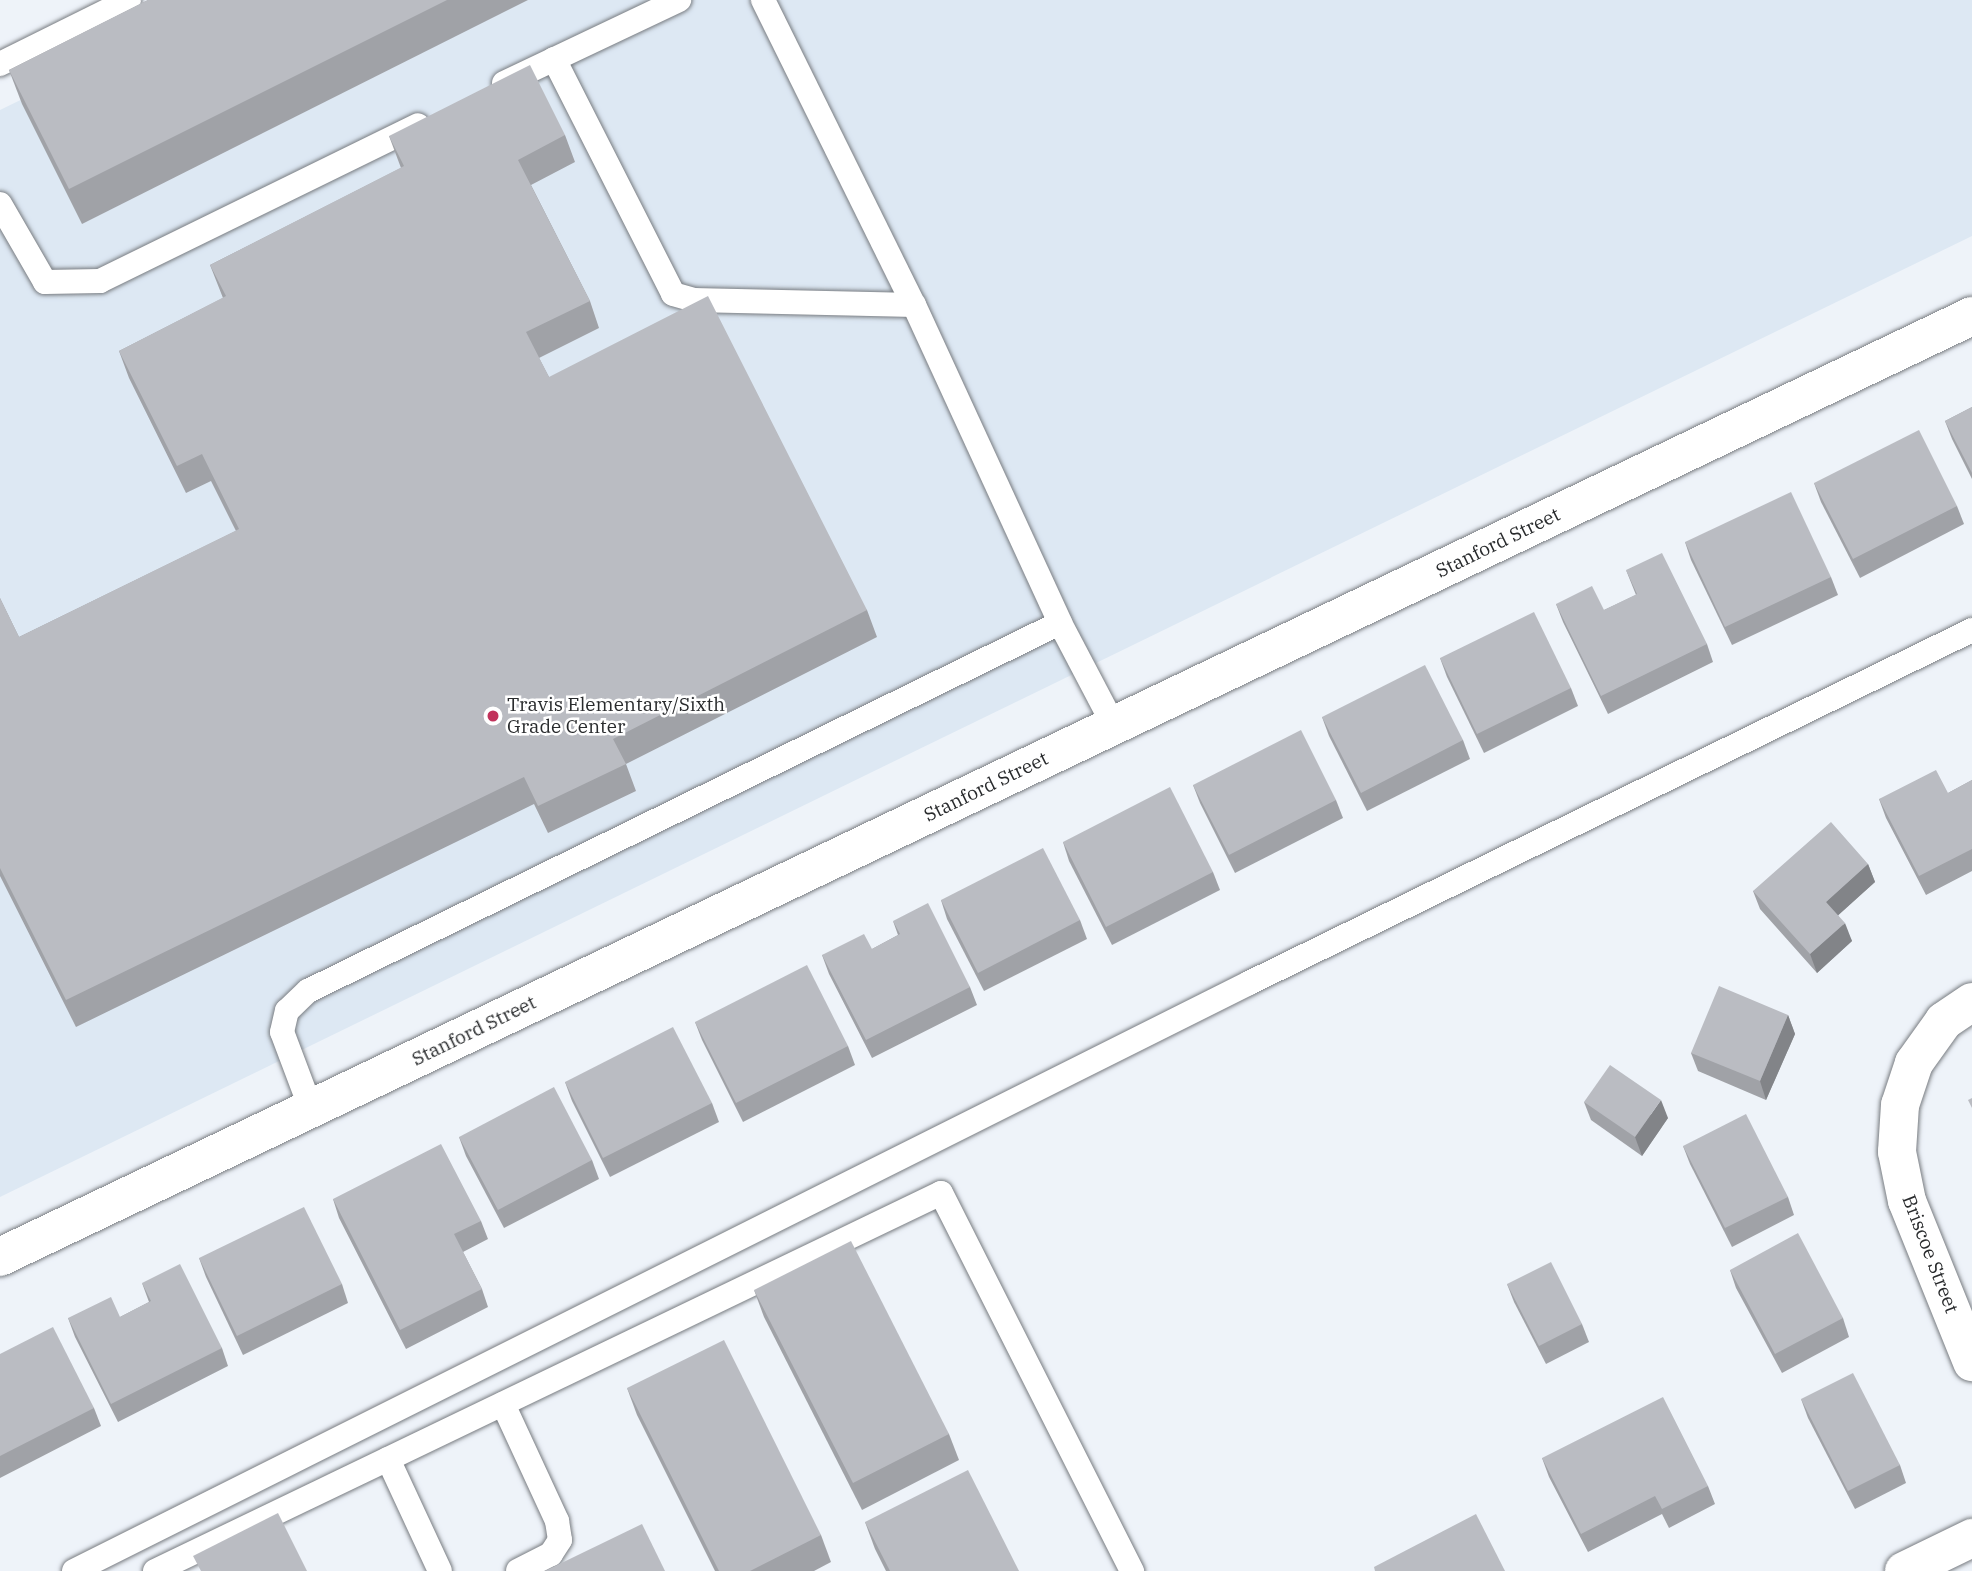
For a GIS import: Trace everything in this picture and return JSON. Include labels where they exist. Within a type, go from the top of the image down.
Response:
[{"type":"street","name":"Stanford Street","points":[[0,1257],[1972,316]]},
{"type":"street","name":"Briscoe Street","points":[[1972,1003],[1944,1021],[1914,1063],[1900,1105],[1897,1152],[1907,1201],[1972,1362]]},
{"type":"street","points":[[1904,1571],[1972,1538]]},
{"type":"lane","points":[[0,64],[129,0]]},
{"type":"lane","points":[[481,94],[679,0]]},
{"type":"lane","points":[[763,0],[914,305],[1060,623],[1114,726]]},
{"type":"lane","points":[[554,60],[673,294],[694,300],[914,305]]},
{"type":"lane","points":[[0,204],[45,282],[100,281],[444,113]]},
{"type":"lane","points":[[311,1109],[282,1032],[287,1011],[308,991],[1060,623]]},
{"type":"lane","points":[[74,1571],[1236,989],[1972,630]]},
{"type":"lane","points":[[155,1571],[941,1193],[1132,1571]]},
{"type":"lane","points":[[503,1404],[557,1521],[560,1540],[551,1554],[518,1571]]},
{"type":"lane","points":[[387,1459],[440,1571]]},
{"type":"shaded area","name":"Travis Elementary/Sixth Grade Center","points":[[226,0],[1972,0],[1972,236],[0,1197],[0,110]]},
{"type":"building","points":[[148,0],[447,0],[69,189],[9,70]]},
{"type":"building","points":[[530,65],[565,135],[518,160],[590,301],[526,332],[549,377],[708,296],[867,610],[613,739],[626,764],[538,806],[524,777],[66,1000],[0,868],[0,598],[19,637],[239,529],[202,454],[177,466],[119,351],[226,296],[210,265],[404,166],[389,136]]},
{"type":"building","points":[[1972,407],[1972,473],[1945,421]]},
{"type":"building","points":[[1919,430],[1957,506],[1853,559],[1814,483]]},
{"type":"building","points":[[1791,492],[1831,577],[1725,627],[1685,542]]},
{"type":"building","points":[[1662,553],[1707,644],[1601,696],[1556,604],[1592,586],[1604,610],[1637,594],[1626,570]]},
{"type":"building","points":[[1534,612],[1571,688],[1477,734],[1440,658]]},
{"type":"building","points":[[1425,665],[1463,740],[1361,793],[1322,717]]},
{"type":"building","points":[[1301,730],[1336,800],[1229,855],[1193,785]]},
{"type":"building","points":[[1936,770],[1948,793],[1972,780],[1972,849],[1919,876],[1879,799]]},
{"type":"building","points":[[1170,787],[1213,872],[1106,927],[1063,842]]},
{"type":"building","points":[[1831,822],[1868,864],[1826,902],[1845,923],[1810,954],[1753,891]]},
{"type":"building","points":[[1043,848],[1080,920],[978,973],[941,900]]},
{"type":"building","points":[[928,903],[970,987],[866,1040],[822,955],[864,934],[872,949],[900,934],[893,921]]},
{"type":"building","points":[[807,965],[848,1046],[736,1103],[695,1022]]},
{"type":"building","points":[[1719,986],[1788,1015],[1760,1081],[1691,1053]]},
{"type":"building","points":[[673,1027],[712,1103],[603,1158],[565,1082]]},
{"type":"building","points":[[1610,1065],[1661,1100],[1635,1137],[1584,1102]]},
{"type":"building","points":[[554,1087],[592,1160],[498,1210],[459,1137]]},
{"type":"building","points":[[1746,1114],[1788,1197],[1725,1228],[1683,1146]]},
{"type":"building","points":[[441,1144],[481,1221],[454,1234],[482,1289],[400,1330],[333,1199]]},
{"type":"building","points":[[304,1207],[342,1284],[237,1336],[199,1258]]},
{"type":"building","points":[[1798,1233],[1843,1318],[1775,1354],[1730,1270]]},
{"type":"building","points":[[851,1241],[949,1434],[853,1483],[754,1290]]},
{"type":"building","points":[[1551,1262],[1582,1324],[1539,1346],[1507,1284]]},
{"type":"building","points":[[180,1264],[222,1348],[111,1404],[68,1318],[111,1297],[120,1317],[151,1301],[142,1283]]},
{"type":"building","points":[[53,1327],[94,1408],[0,1456],[0,1354]]},
{"type":"building","points":[[724,1340],[821,1535],[750,1571],[719,1571],[627,1388]]},
{"type":"building","points":[[1853,1373],[1900,1465],[1848,1491],[1801,1399]]},
{"type":"building","points":[[1663,1397],[1708,1486],[1662,1509],[1655,1496],[1581,1534],[1542,1458]]},
{"type":"building","points":[[968,1470],[1019,1571],[890,1571],[865,1522]]},
{"type":"building","points":[[278,1513],[307,1571],[201,1571],[193,1556]]},
{"type":"building","points":[[1476,1514],[1505,1571],[1375,1571],[1374,1567]]},
{"type":"building","points":[[642,1524],[665,1571],[545,1571]]},
{"type":"place","name":"Travis Elementary/Sixth Grade Center","points":[[493,716]]}]
